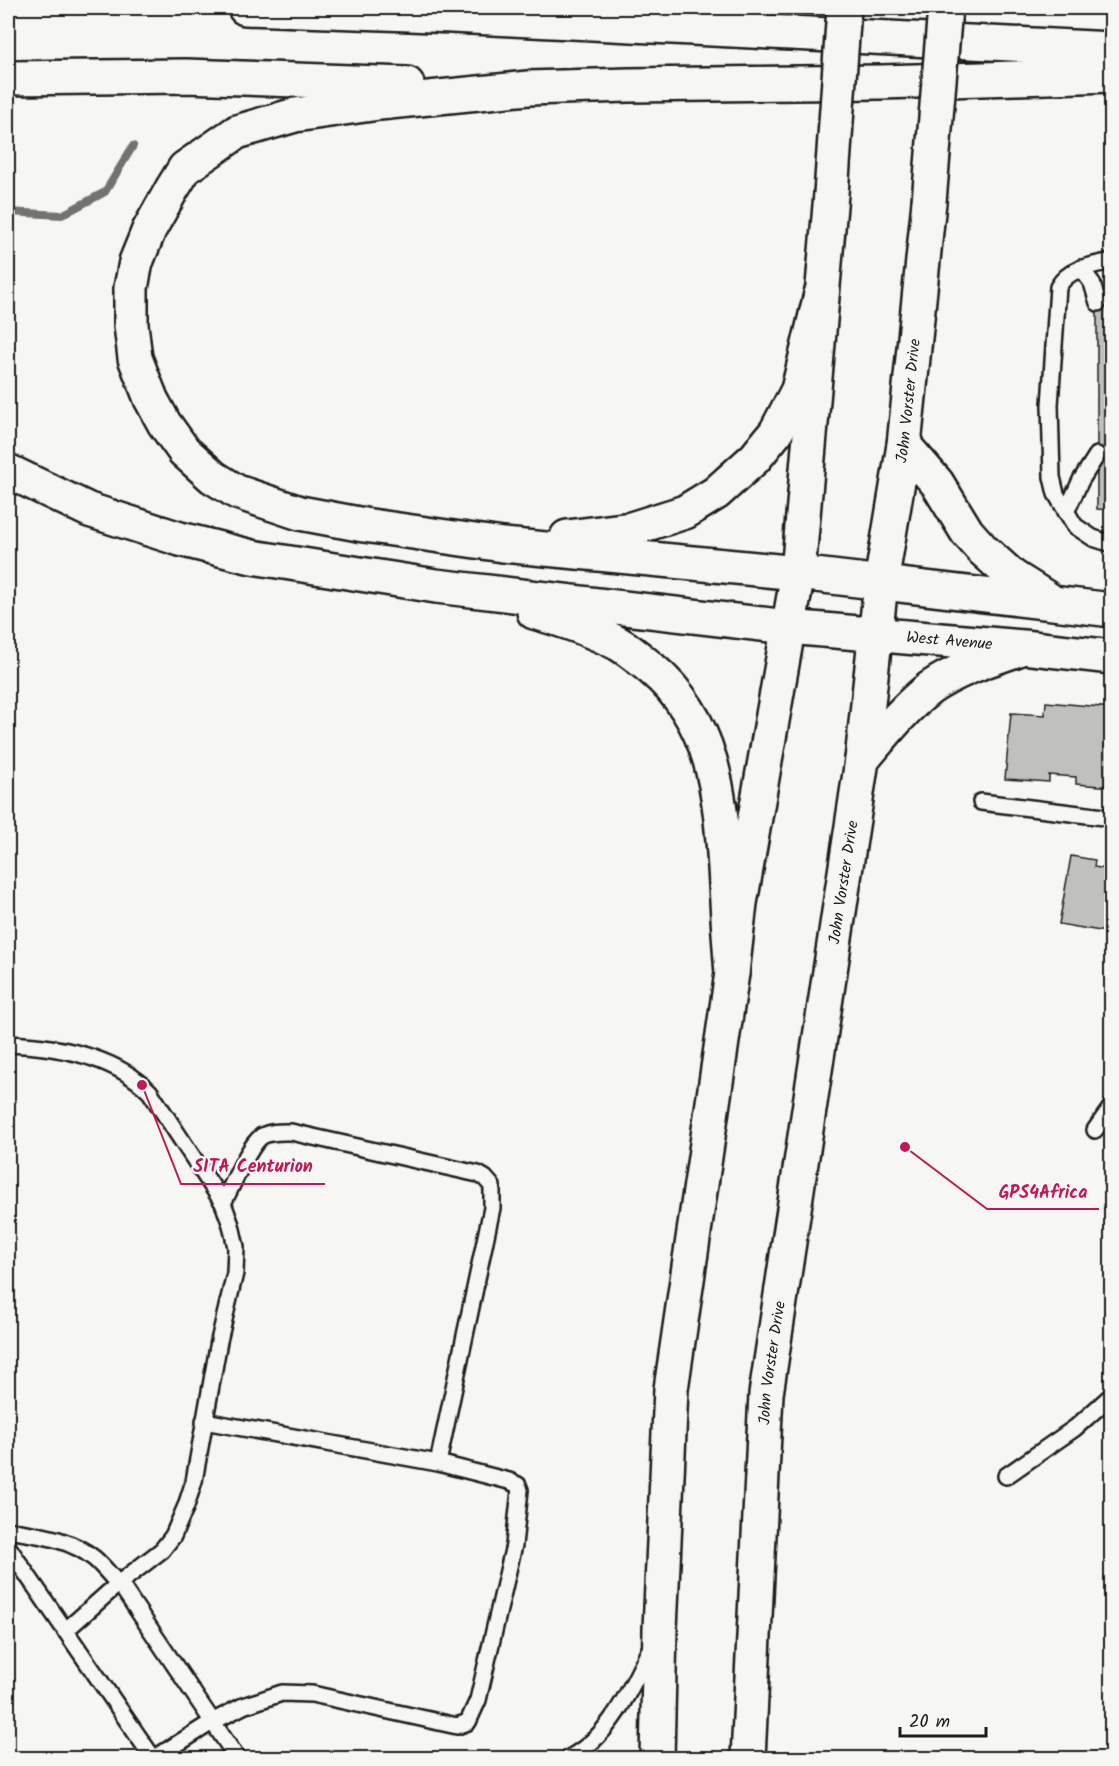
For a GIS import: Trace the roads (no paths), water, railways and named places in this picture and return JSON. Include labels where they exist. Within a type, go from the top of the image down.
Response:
[{"type":"main road","points":[[245,8],[410,14],[1112,49]]},
{"type":"main road","points":[[657,1758],[660,1629],[671,1389],[732,973],[740,903],[798,573],[831,194],[844,8]]},
{"type":"main road","name":"John Vorster Drive","points":[[748,1758],[766,1394],[862,760],[881,583],[904,445],[929,201],[945,8]]},
{"type":"main road","points":[[8,78],[186,76],[528,88],[881,82],[1112,75]]},
{"type":"main road","points":[[528,88],[379,103],[295,115],[237,132],[185,168],[149,230],[136,262],[131,288],[131,326],[135,358],[151,399],[164,423],[184,451],[213,477],[237,492],[300,513],[364,525],[503,544],[798,573],[1112,610]]},
{"type":"main road","points":[[503,544],[631,529],[685,512],[717,493],[755,458],[776,432],[798,390],[821,294]]},
{"type":"main road","points":[[904,445],[937,483],[968,532],[983,550],[1013,577],[1055,603]]},
{"type":"main road","points":[[8,471],[89,510],[180,539],[252,557],[436,586],[565,621],[591,631],[634,653],[660,675],[679,697],[692,715],[711,758],[721,810],[732,973]]},
{"type":"main road","name":"West Avenue","points":[[436,586],[788,627],[1112,657]]},
{"type":"main road","points":[[862,760],[901,715],[930,688],[960,671],[1023,647]]},
{"type":"lane","points":[[1112,261],[1081,268],[1063,278],[1058,287],[1050,405],[1052,477],[1056,494],[1075,526],[1084,533],[1112,544]]},
{"type":"lane","points":[[1081,268],[1092,283],[1098,303]]},
{"type":"lane","points":[[1066,512],[1081,480],[1097,455]]},
{"type":"lane","points":[[981,802],[1112,818]]},
{"type":"lane","points":[[8,1044],[73,1053],[106,1063],[140,1082],[164,1112],[223,1203],[236,1247],[235,1273],[194,1481],[173,1536],[162,1550],[118,1584],[65,1631]]},
{"type":"lane","points":[[1095,1131],[1112,1106]]},
{"type":"lane","points":[[223,1203],[253,1145],[262,1136],[272,1132],[291,1132],[478,1174],[492,1186],[492,1208],[438,1463]]},
{"type":"lane","points":[[1006,1476],[1075,1428],[1112,1395]]},
{"type":"lane","points":[[8,1547],[154,1758],[212,1722],[265,1698],[295,1693],[336,1699],[457,1726],[471,1719],[478,1700],[514,1545],[520,1490],[518,1485],[438,1463],[204,1421]]},
{"type":"lane","points":[[8,1530],[45,1536],[78,1547],[94,1558],[124,1590],[237,1758]]},
{"type":"lane","points":[[569,1758],[587,1747],[612,1719],[660,1629]]},
{"type":"waterway","points":[[8,212],[62,215],[105,192],[133,146]]},
{"type":"place","name":"SITA Centurion","points":[[142,1085]]},
{"type":"place","name":"GPS4Africa","points":[[905,1147]]}]
